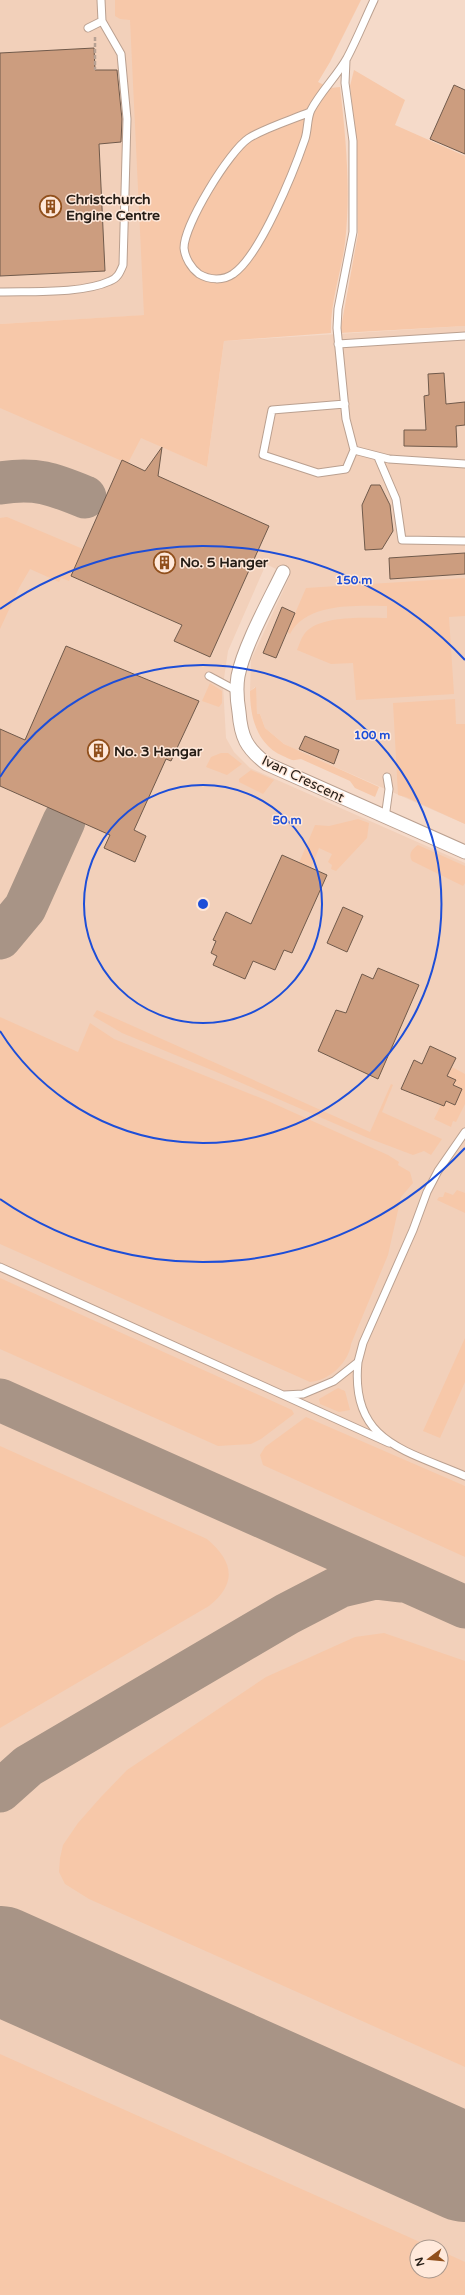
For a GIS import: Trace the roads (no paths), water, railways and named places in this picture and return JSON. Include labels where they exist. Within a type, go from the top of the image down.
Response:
[{"type":"street","name":"Ivan Crescent","points":[[283,572],[243,659],[236,691],[243,737],[258,757],[267,764],[385,818],[465,852]]},
{"type":"lane","points":[[0,292],[66,290],[93,286],[110,281],[119,275],[123,265],[127,119],[121,54],[102,21],[101,0]]},
{"type":"lane","points":[[310,112],[250,137],[237,149],[220,170],[199,208],[184,243],[185,254],[188,261],[199,274],[210,279],[224,278],[241,268],[254,252],[285,192],[306,135],[310,112],[325,86],[347,58],[374,0]]},
{"type":"lane","points":[[88,28],[102,21]]},
{"type":"lane","points":[[345,404],[272,410],[263,456],[318,473],[346,469],[354,450],[345,404],[338,344],[338,309],[353,232],[353,141],[345,83],[347,58]]},
{"type":"lane","points":[[338,344],[465,336]]},
{"type":"lane","points":[[354,450],[378,457],[465,464]]},
{"type":"lane","points":[[378,457],[396,499],[402,540],[465,541]]},
{"type":"lane","points":[[209,676],[236,691]]},
{"type":"lane","points":[[385,818],[388,789],[387,777]]},
{"type":"lane","points":[[389,1443],[374,1431],[363,1410],[357,1386],[358,1362],[363,1343],[413,1230],[427,1192],[438,1171],[465,1132]]},
{"type":"lane","points":[[0,1267],[465,1476]]},
{"type":"lane","points":[[282,1395],[303,1394],[325,1386],[358,1362]]},
{"type":"place","name":"Christchurch Engine Centre","points":[[51,207]]},
{"type":"place","name":"No. 5 Hanger","points":[[165,562]]},
{"type":"place","name":"No. 3 Hangar","points":[[98,751]]}]
